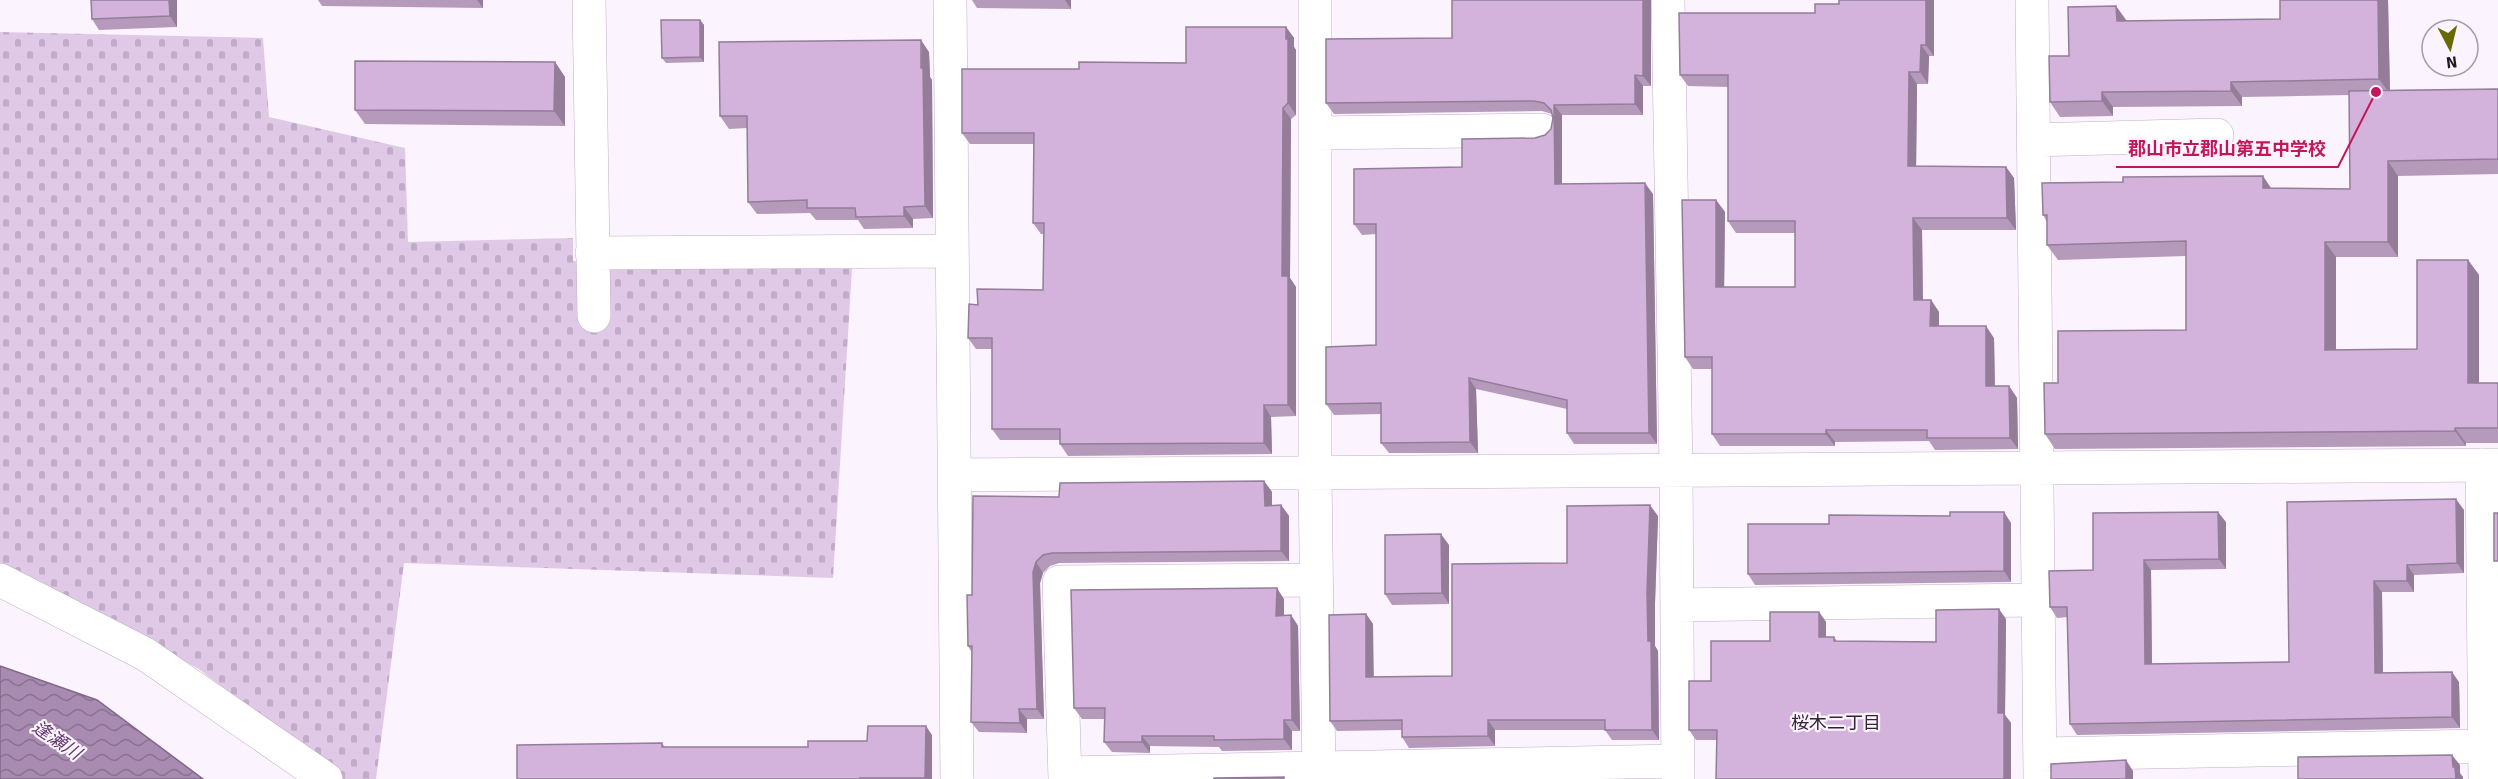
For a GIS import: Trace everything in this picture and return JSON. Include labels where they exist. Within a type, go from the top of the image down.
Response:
[{"type":"street","points":[[589,0],[594,316]]},
{"type":"street","points":[[950,0],[957,779]]},
{"type":"street","points":[[1315,0],[1315,473],[1319,774]]},
{"type":"street","points":[[1316,580],[1059,582],[1065,776],[1678,770],[1676,469],[1668,0]]},
{"type":"street","points":[[2032,0],[2035,469],[2040,766],[2485,746]]},
{"type":"street","points":[[1316,133],[1542,130]]},
{"type":"street","points":[[2033,140],[2217,135]]},
{"type":"street","points":[[592,253],[951,251]]},
{"type":"street","points":[[956,475],[2490,465],[2485,779]]},
{"type":"street","points":[[0,580],[145,654],[326,779]]},
{"type":"street","points":[[1677,605],[2038,600]]},
{"type":"green space","points":[[0,32],[263,38],[269,117],[405,148],[408,242],[573,238],[573,261],[852,269],[833,578],[404,563],[376,779],[338,779],[199,669],[92,611],[0,568]]},
{"type":"water","name":"逢瀬川","points":[[0,666],[97,700],[203,779],[0,779]]},
{"type":"building","points":[[91,0],[169,0],[170,16],[92,19]]},
{"type":"building","points":[[1452,0],[1643,0],[1643,76],[1635,75],[1635,104],[1554,105],[1555,184],[1645,183],[1649,433],[1567,433],[1567,400],[1469,378],[1470,442],[1381,443],[1381,403],[1326,404],[1326,347],[1376,345],[1376,224],[1354,224],[1354,169],[1462,167],[1462,139],[1535,138],[1545,135],[1551,129],[1553,118],[1551,110],[1544,103],[1534,101],[1326,103],[1326,39],[1452,38]]},
{"type":"building","points":[[1839,0],[1926,0],[1926,45],[1921,45],[1920,72],[1909,72],[1908,166],[2006,167],[2007,218],[1913,218],[1914,300],[1931,300],[1930,326],[1986,326],[1986,386],[2009,386],[2010,438],[1927,438],[1927,430],[1826,430],[1826,434],[1712,434],[1712,357],[1685,357],[1682,200],[1716,200],[1716,287],[1795,287],[1795,221],[1728,221],[1728,75],[1680,75],[1679,13],[1815,13],[1815,4],[1839,4]]},
{"type":"building","points":[[2280,0],[2378,0],[2379,79],[2231,82],[2231,91],[2102,92],[2102,101],[2050,102],[2049,56],[2069,56],[2068,7],[2116,6],[2117,21],[2280,19]]},
{"type":"building","points":[[661,20],[700,20],[700,57],[662,58]]},
{"type":"building","points":[[1186,27],[1286,27],[1288,103],[1283,108],[1282,276],[1288,276],[1288,405],[1264,405],[1264,443],[1060,444],[1060,429],[992,429],[992,338],[968,338],[969,304],[978,305],[977,289],[1043,290],[1044,223],[1033,223],[1034,133],[962,133],[962,69],[1079,69],[1079,62],[1186,63]]},
{"type":"building","points":[[921,40],[925,206],[904,207],[904,216],[856,217],[855,208],[807,208],[807,200],[748,202],[747,116],[720,116],[719,42]]},
{"type":"building","points":[[355,61],[555,62],[554,111],[355,110]]},
{"type":"building","points":[[2498,89],[2498,159],[2388,161],[2388,242],[2325,242],[2325,350],[2417,349],[2417,260],[2468,260],[2468,383],[2498,383],[2498,428],[2455,428],[2455,431],[2045,434],[2044,383],[2058,383],[2058,331],[2186,330],[2186,241],[2047,245],[2047,215],[2043,215],[2042,183],[2123,182],[2123,177],[2263,176],[2263,188],[2350,189],[2349,91]]},
{"type":"building","points":[[1264,481],[1265,506],[1281,505],[1281,551],[1052,553],[1043,555],[1036,562],[1033,572],[1037,709],[1019,709],[1020,723],[971,722],[972,646],[968,646],[967,595],[972,595],[973,496],[1059,497],[1060,483]]},
{"type":"building","points":[[2456,499],[2457,563],[2407,565],[2407,581],[2374,581],[2375,673],[2452,672],[2452,717],[2070,724],[2067,607],[2050,607],[2049,571],[2093,570],[2093,513],[2218,512],[2219,559],[2144,560],[2145,664],[2289,662],[2287,502]]},
{"type":"building","points":[[1650,505],[1647,593],[1648,641],[1651,641],[1652,730],[1605,730],[1605,720],[1488,720],[1488,736],[1402,737],[1402,720],[1330,721],[1329,615],[1366,614],[1366,677],[1452,676],[1452,564],[1567,563],[1567,506]]},
{"type":"building","points":[[1950,512],[2004,512],[2004,571],[1748,574],[1748,524],[1829,524],[1829,515],[1950,516]]},
{"type":"building","points":[[2494,513],[2498,513],[2498,561],[2494,561]]},
{"type":"building","points":[[1441,534],[1442,593],[1385,594],[1385,535]]},
{"type":"building","points":[[1277,588],[1276,616],[1291,615],[1292,720],[1284,720],[1284,739],[1214,740],[1214,736],[1142,736],[1142,742],[1104,742],[1105,708],[1074,708],[1071,590]]},
{"type":"building","points":[[1999,609],[1998,713],[2004,713],[2004,779],[1716,779],[1717,730],[1689,730],[1689,681],[1711,681],[1711,641],[1770,641],[1770,612],[1819,612],[1819,637],[1834,637],[1834,641],[1936,642],[1936,610]]},
{"type":"building","points":[[868,726],[926,726],[925,778],[517,779],[517,745],[662,743],[662,747],[808,747],[808,741],[867,741]]},
{"type":"building","points":[[2452,755],[2456,779],[2298,779],[2298,757]]},
{"type":"building","points":[[2126,760],[2126,779],[2051,779],[2051,764]]},
{"type":"building","points":[[1284,777],[1284,779],[1214,779],[1214,778]]},
{"type":"place","name":"郡山市立郡山第五中学校","points":[[2376,92]]},
{"type":"district","name":"桜木二丁目","points":[[1836,723]]}]
